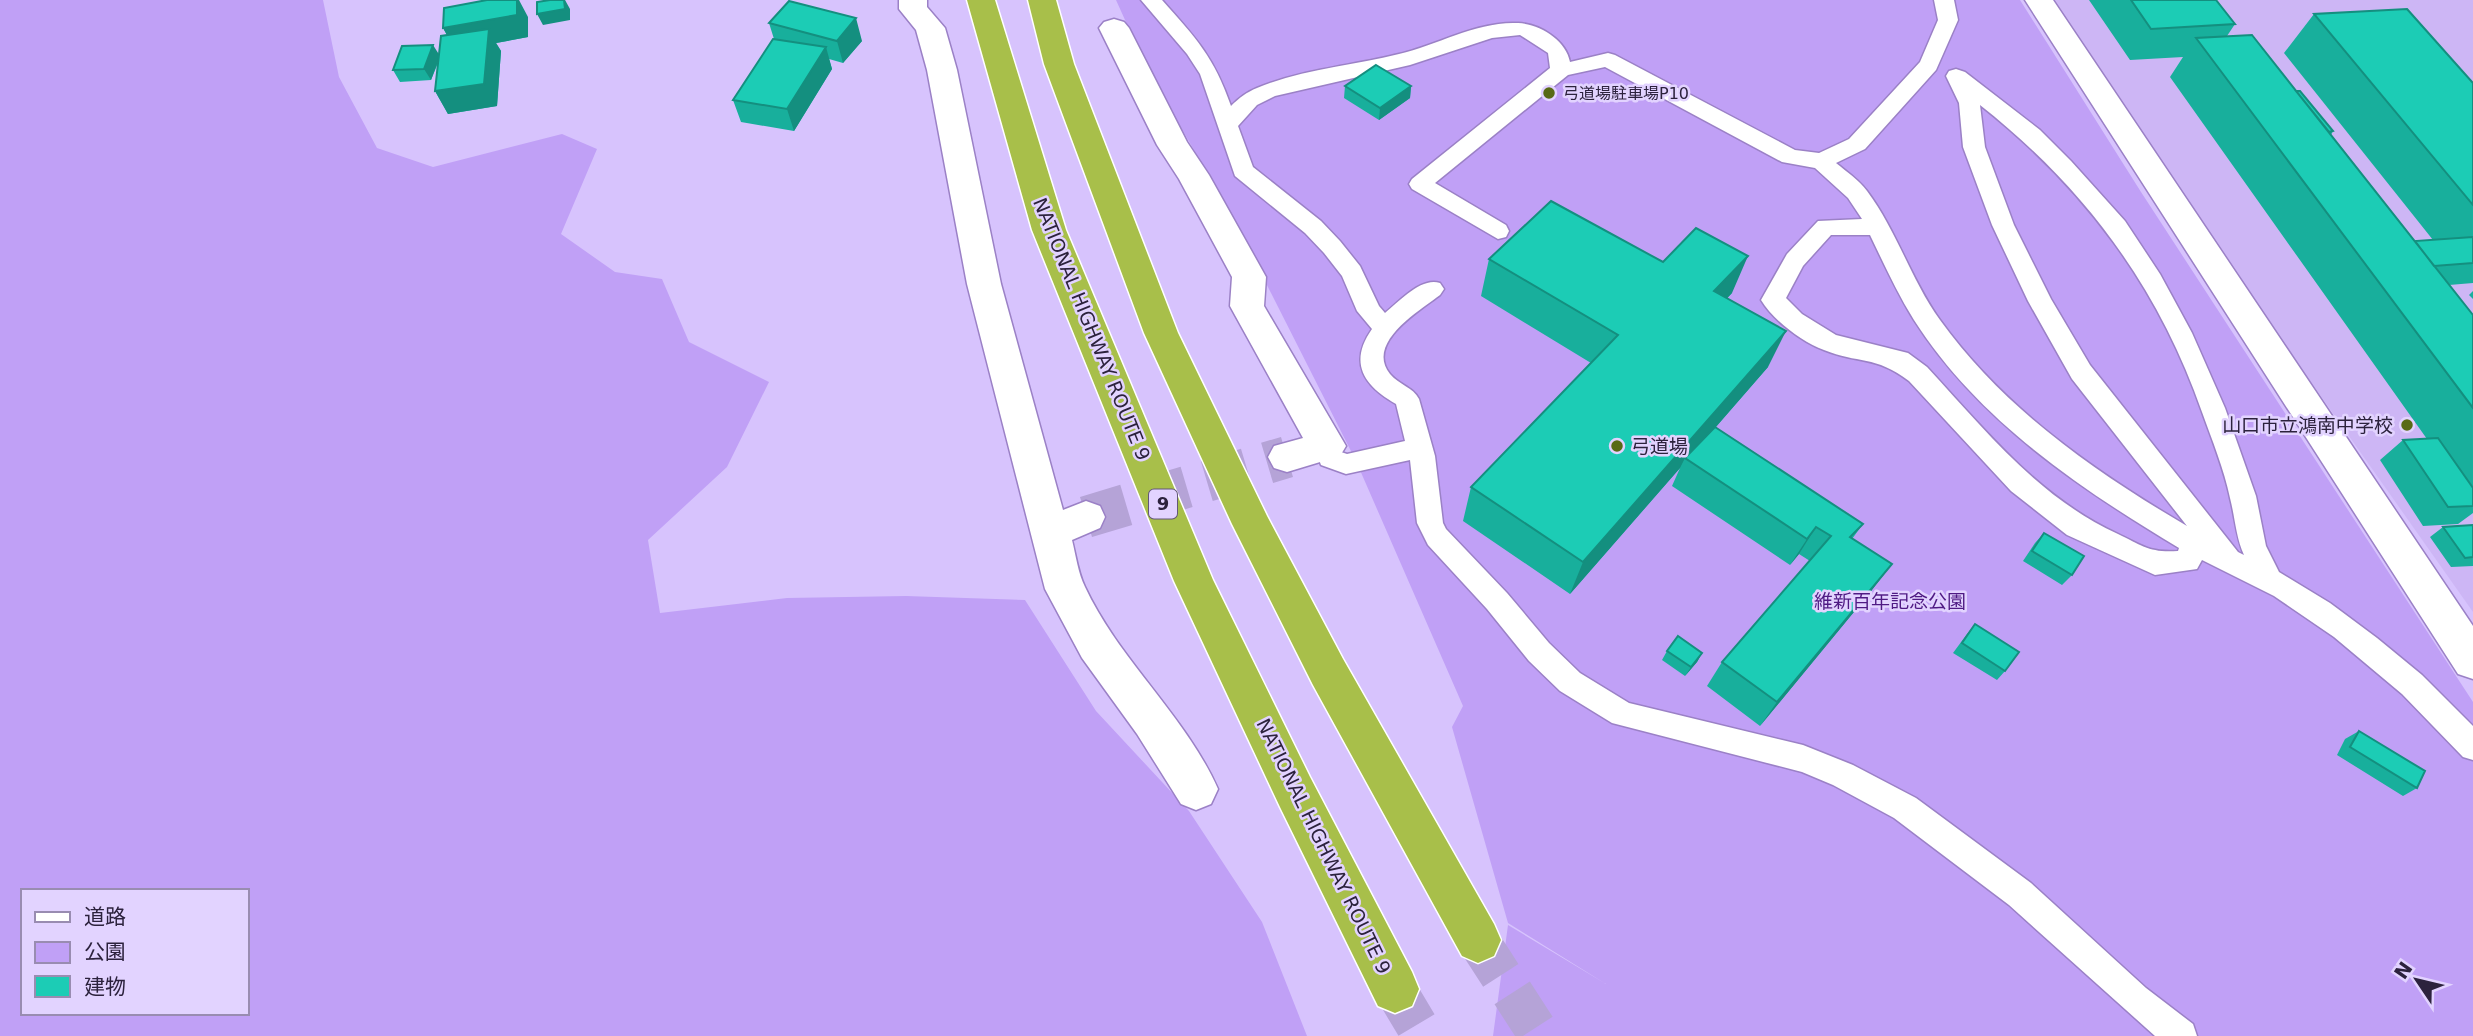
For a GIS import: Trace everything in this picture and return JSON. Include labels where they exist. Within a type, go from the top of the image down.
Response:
[{"type":"highway","name":"NATIONAL HIGHWAY ROUTE 9","points":[[981,0],[1049,230],[1194,581],[1295,792],[1395,989]]},
{"type":"highway","points":[[1042,0],[1059,64],[1161,333],[1251,524],[1321,660],[1478,940]]},
{"type":"street","points":[[913,0],[914,9],[930,28],[942,70],[984,284],[1065,589],[1096,645],[1152,720],[1196,789]]},
{"type":"street","points":[[2039,0],[2473,661]]},
{"type":"street","points":[[1114,28],[1173,145],[1193,175],[1249,277],[1247,306],[1327,446],[1287,457]]},
{"type":"street","points":[[1051,532],[1086,517]]},
{"type":"lane","points":[[1151,0],[1171,20],[1205,66],[1243,171],[1313,227],[1332,247],[1352,272],[1369,311],[1384,327]]},
{"type":"lane","points":[[1498,231],[1420,184],[1561,70],[1608,60],[1790,158],[1821,161],[1857,144],[1929,65],[1948,20],[1944,0]]},
{"type":"lane","points":[[1228,125],[1245,102],[1268,91],[1406,59],[1471,38],[1503,31],[1523,29],[1541,38],[1558,50],[1561,70]]},
{"type":"lane","points":[[1929,65],[1958,77],[2032,135],[2117,227],[2152,281],[2180,333],[2213,408],[2243,496],[2253,546],[2270,581]]},
{"type":"lane","points":[[1958,77],[1969,103],[1974,147],[2003,225],[2040,300],[2081,372],[2193,510],[2228,558]]},
{"type":"lane","points":[[1821,161],[1858,195],[1878,227],[1916,303],[1941,339],[1994,400],[2079,471],[2194,542],[2270,581],[2342,626],[2410,683],[2473,747]]},
{"type":"lane","points":[[1878,227],[1826,227],[1806,244],[1779,280],[1773,300],[1794,320],[1830,343],[1899,360],[1918,374],[2020,484],[2076,527],[2155,564],[2188,561],[2194,542]]},
{"type":"lane","points":[[1432,289],[1384,327],[1370,352],[1373,369],[1384,384],[1407,399],[1420,447],[1430,523],[1437,537],[1497,601],[1539,652],[1570,682],[1622,714],[1803,759],[1843,775],[1906,808],[2020,894],[2181,1036]]},
{"type":"lane","points":[[1327,446],[1331,458],[1346,464],[1420,447]]},
{"type":"shaded area","name":"山口市立鴻南中学校","points":[[2051,0],[2473,0],[2473,612],[2210,239]]},
{"type":"green space","points":[[0,0],[323,0],[339,77],[377,148],[433,167],[562,134],[597,149],[561,234],[615,272],[662,279],[689,342],[769,382],[727,467],[648,540],[660,613],[787,598],[906,596],[1025,600],[1096,711],[1189,811],[1262,922],[1307,1036],[0,1036]]},
{"type":"green space","name":"維新百年記念公園","points":[[1116,0],[2020,0],[2141,192],[2473,702],[2473,1036],[1493,1036],[1508,925],[1606,984],[1508,923],[1452,727],[1463,706],[1356,461],[1230,212],[1148,71]]},
{"type":"building","points":[[487,0],[517,0],[517,15],[443,28],[444,8]]},
{"type":"building","points":[[564,0],[565,9],[537,14],[537,2]]},
{"type":"building","points":[[2131,0],[2216,0],[2235,24],[2151,29]]},
{"type":"building","points":[[789,1],[856,18],[837,41],[769,23]]},
{"type":"building","points":[[2407,9],[2473,83],[2473,205],[2314,14]]},
{"type":"building","points":[[489,29],[484,84],[435,91],[441,36]]},
{"type":"building","points":[[2252,35],[2473,315],[2473,408],[2196,38]]},
{"type":"building","points":[[773,39],[826,47],[787,109],[733,100]]},
{"type":"building","points":[[433,45],[424,69],[393,70],[402,46]]},
{"type":"building","points":[[1376,65],[1411,86],[1380,108],[1345,86]]},
{"type":"building","points":[[2296,91],[2300,91],[2333,131],[2329,132]]},
{"type":"building","name":"弓道場","points":[[1551,201],[1663,262],[1696,228],[1748,256],[1714,291],[1786,331],[1583,562],[1471,487],[1618,335],[1489,259]]},
{"type":"building","points":[[2473,237],[2473,263],[2434,266],[2415,241]]},
{"type":"building","points":[[1715,427],[1863,524],[1850,537],[1892,564],[1777,702],[1722,662],[1831,536],[1816,527],[1807,539],[1685,458]]},
{"type":"building","points":[[2438,438],[2473,488],[2473,506],[2448,507],[2403,440]]},
{"type":"building","points":[[2473,525],[2473,557],[2465,558],[2443,527]]},
{"type":"building","points":[[2044,533],[2084,556],[2072,575],[2032,551]]},
{"type":"building","points":[[1975,624],[2019,652],[2005,671],[1962,643]]},
{"type":"building","points":[[1678,636],[1702,653],[1691,667],[1667,651]]},
{"type":"building","points":[[2359,731],[2425,771],[2417,788],[2350,747]]},
{"type":"tunnel","points":[[1086,517],[1287,457]]},
{"type":"tunnel","points":[[1478,940],[1540,1036]]},
{"type":"tunnel","points":[[1395,989],[1423,1036]]},
{"type":"place","name":"弓道場駐車場P10","points":[[1549,93]]},
{"type":"place","name":"山口市立鴻南中学校","points":[[2407,425]]},
{"type":"place","name":"弓道場","points":[[1617,446]]}]
